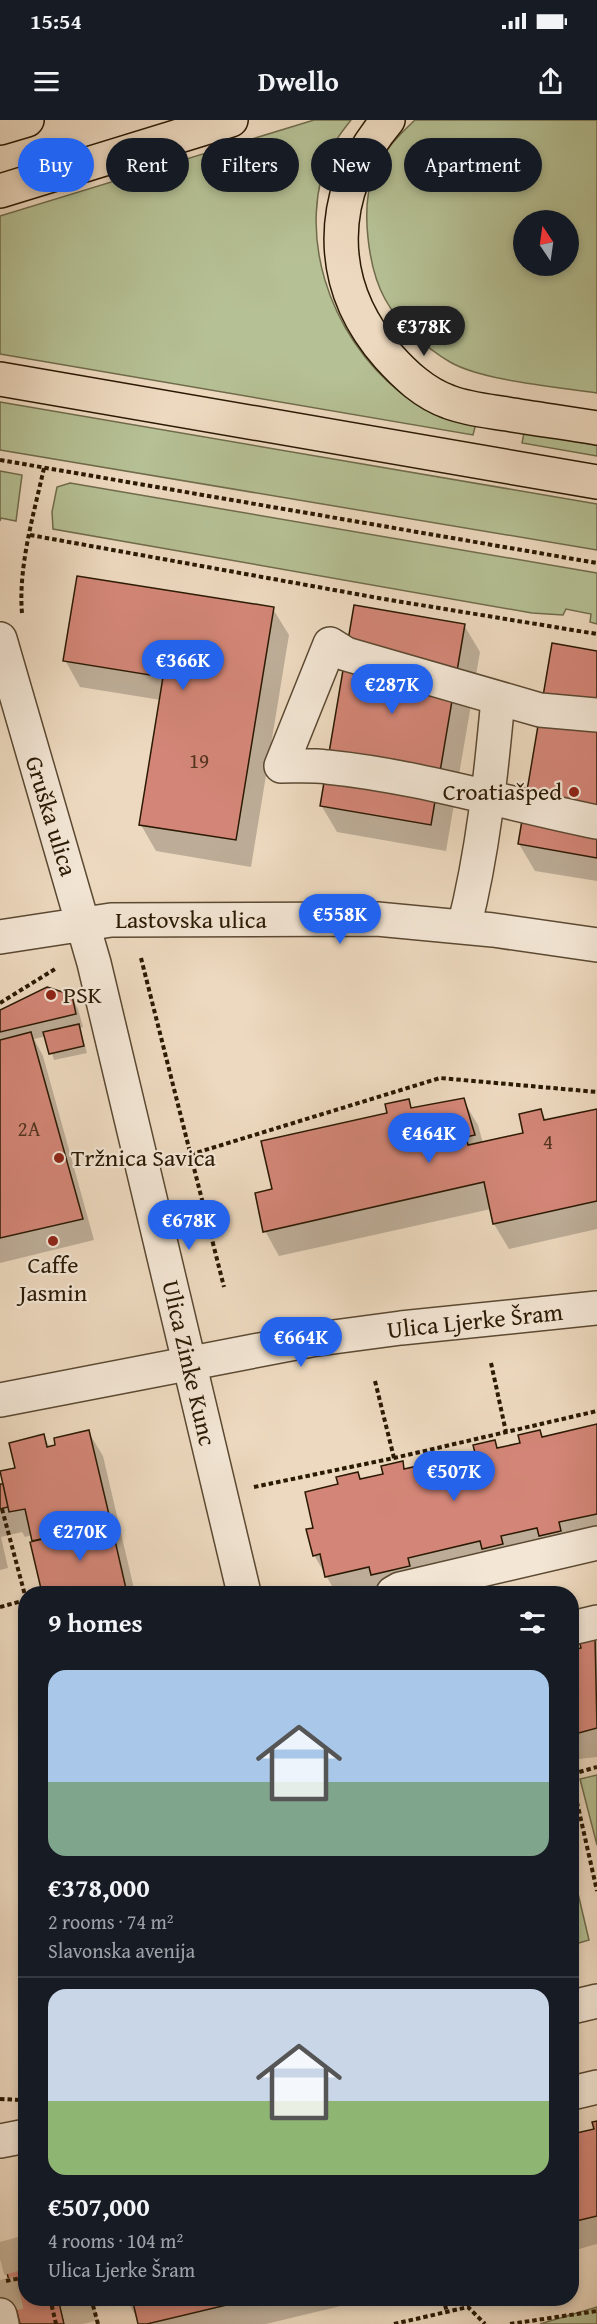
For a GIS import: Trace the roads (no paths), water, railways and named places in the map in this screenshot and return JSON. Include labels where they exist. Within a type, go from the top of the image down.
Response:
[{"type":"main road","points":[[0,128],[9,120]]},
{"type":"main road","points":[[0,128],[27,120]]},
{"type":"main road","points":[[0,191],[231,120]]},
{"type":"main road","points":[[388,120],[366,151],[351,184],[342,219],[340,250],[346,285],[357,312],[375,341],[410,379],[449,402],[475,409],[597,428]]},
{"type":"main road","points":[[0,379],[597,482]]},
{"type":"street","name":"Gruška ulica","points":[[0,639],[84,922]]},
{"type":"street","points":[[597,715],[540,710],[498,699],[346,654],[330,644],[281,766],[326,767],[438,785],[597,822]]},
{"type":"street","points":[[464,927],[472,895],[488,798],[498,699]]},
{"type":"street","name":"Lastovska ulica","points":[[0,938],[84,922],[135,919],[377,919],[464,927],[597,945]]},
{"type":"street","name":"Ulica Zinke Kunc","points":[[84,922],[242,1586]]},
{"type":"street","name":"Ulica Ljerke Šram","points":[[0,1400],[334,1337],[597,1308]]},
{"type":"street","points":[[413,1586],[597,1543]]},
{"type":"street","points":[[579,1626],[597,1622]]},
{"type":"street","points":[[579,2005],[597,2001]]},
{"type":"street","points":[[579,2091],[597,2087]]},
{"type":"street","points":[[0,2141],[18,2138]]},
{"type":"street","points":[[0,2315],[2,2324]]},
{"type":"tunnel","points":[[0,2259],[18,2254]]},
{"type":"tunnel","points":[[0,2280],[10,2324]]},
{"type":"tunnel","points":[[78,2306],[82,2324]]},
{"type":"place","name":"Croatiašped","points":[[574,792]]},
{"type":"place","name":"PSK","points":[[51,995]]},
{"type":"place","name":"Tržnica Savica","points":[[59,1158]]},
{"type":"place","name":"Caffe Jasmin","points":[[53,1241]]}]
